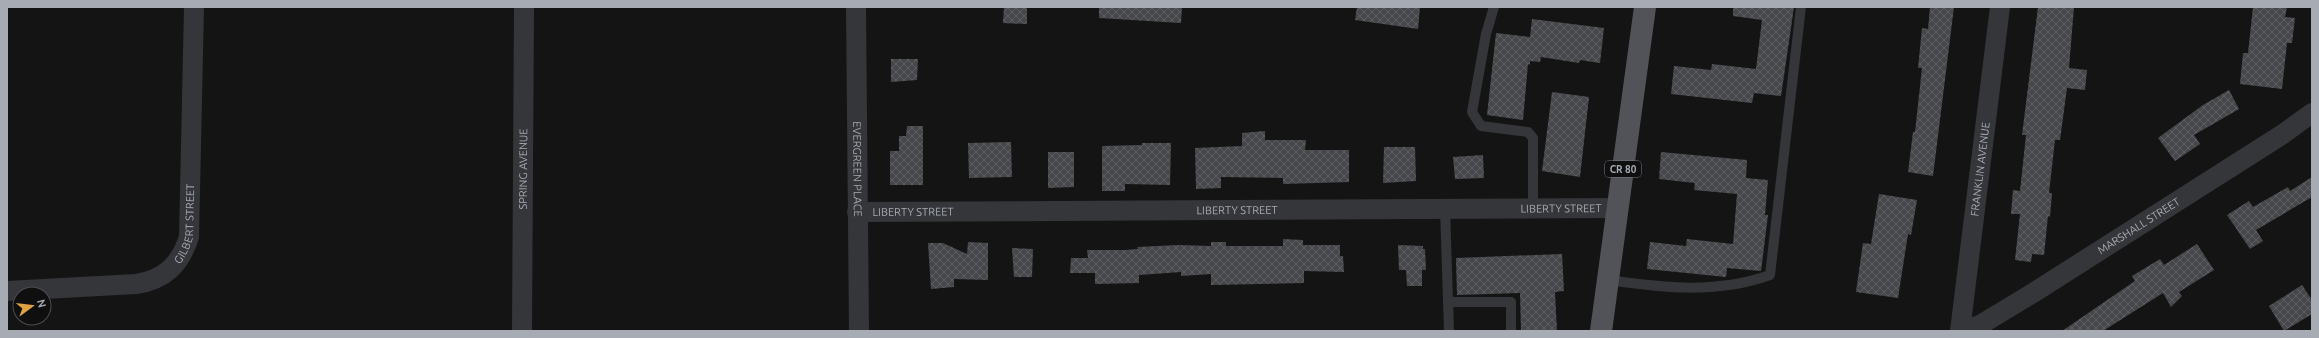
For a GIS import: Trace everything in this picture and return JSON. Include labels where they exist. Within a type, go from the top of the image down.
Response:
[{"type":"main road","name":"CR 80","points":[[1601,331],[1644,7]]},
{"type":"street","name":"GILBERT STREET","points":[[7,291],[150,282],[164,275],[176,264],[185,251],[189,237],[194,7]]},
{"type":"street","name":"SPRING AVENUE","points":[[522,331],[524,7]]},
{"type":"street","name":"EVERGREEN PLACE","points":[[856,7],[859,331]]},
{"type":"street","name":"FRANKLIN AVENUE","points":[[1960,331],[2000,7]]},
{"type":"street","name":"MARSHALL STREET","points":[[1960,331],[1980,325],[2033,293],[2283,134],[2312,113]]},
{"type":"street","name":"LIBERTY STREET","points":[[857,212],[1533,207],[1617,208]]},
{"type":"lane","points":[[1494,7],[1486,34],[1472,112],[1481,126],[1528,132],[1533,138],[1533,207]]},
{"type":"lane","points":[[1608,280],[1670,288],[1708,288],[1746,283],[1770,274],[1800,7]]},
{"type":"lane","points":[[1445,208],[1449,331]]},
{"type":"lane","points":[[1448,302],[1511,302],[1511,331]]},
{"type":"building","points":[[1004,7],[1027,7],[1027,24],[1003,23]]},
{"type":"building","points":[[1099,7],[1182,7],[1181,23],[1099,18]]},
{"type":"building","points":[[1357,7],[1420,7],[1418,29],[1355,20]]},
{"type":"building","points":[[1733,7],[1794,7],[1781,96],[1754,93],[1752,103],[1671,94],[1674,66],[1711,70],[1712,64],[1756,69],[1762,20],[1733,16]]},
{"type":"building","points":[[1930,7],[1954,7],[1933,176],[1908,172],[1913,132],[1915,132],[1922,68],[1918,68],[1922,28],[1928,29]]},
{"type":"building","points":[[2038,7],[2074,7],[2069,68],[2087,70],[2085,90],[2067,88],[2060,140],[2055,140],[2049,193],[2052,193],[2050,217],[2048,216],[2044,255],[2032,254],[2031,262],[2015,260],[2020,214],[2011,214],[2013,190],[2020,191],[2026,135],[2022,135]]},
{"type":"building","points":[[2253,7],[2287,7],[2285,17],[2295,18],[2292,43],[2287,43],[2282,89],[2240,84],[2243,53],[2248,53]]},
{"type":"building","points":[[1532,19],[1604,28],[1600,63],[1580,60],[1579,63],[1541,57],[1540,62],[1530,61],[1530,65],[1528,64],[1523,120],[1487,115],[1496,33],[1530,37]]},
{"type":"building","points":[[891,59],[918,59],[917,80],[891,82]]},
{"type":"building","points":[[2229,90],[2239,109],[2194,135],[2200,144],[2175,161],[2158,138],[2203,105]]},
{"type":"building","points":[[1552,92],[1589,97],[1580,177],[1542,171]]},
{"type":"building","points":[[907,126],[923,126],[923,185],[890,185],[890,151],[899,151],[899,136],[906,136]]},
{"type":"building","points":[[1265,131],[1265,140],[1306,140],[1305,150],[1349,150],[1349,182],[1283,184],[1283,178],[1221,177],[1221,188],[1196,189],[1195,148],[1242,146],[1242,133]]},
{"type":"building","points":[[1011,142],[1012,177],[969,178],[968,143]]},
{"type":"building","points":[[1142,143],[1171,143],[1170,185],[1125,184],[1125,191],[1102,191],[1102,146],[1142,145]]},
{"type":"building","points":[[1384,147],[1415,147],[1416,181],[1383,183]]},
{"type":"building","points":[[1048,152],[1074,152],[1074,187],[1048,188]]},
{"type":"building","points":[[1661,152],[1747,160],[1746,178],[1768,180],[1765,215],[1768,215],[1761,271],[1727,268],[1726,277],[1647,269],[1650,242],[1686,246],[1687,239],[1733,244],[1737,194],[1694,190],[1695,183],[1659,179]]},
{"type":"building","points":[[1483,155],[1484,178],[1455,179],[1453,157]]},
{"type":"building","points":[[2312,177],[2312,197],[2256,230],[2263,241],[2250,249],[2227,215],[2249,201],[2253,207],[2288,187],[2290,191]]},
{"type":"building","points":[[1879,194],[1917,200],[1911,235],[1908,234],[1898,298],[1856,292],[1863,243],[1871,244]]},
{"type":"building","points":[[1283,239],[1303,240],[1303,245],[1340,245],[1340,256],[1343,256],[1344,272],[1304,271],[1304,283],[1211,285],[1211,274],[1181,276],[1181,272],[1139,275],[1139,283],[1095,284],[1095,273],[1070,273],[1071,258],[1088,258],[1087,250],[1125,250],[1138,249],[1137,247],[1178,245],[1211,246],[1211,242],[1226,242],[1226,246],[1283,246]]},
{"type":"building","points":[[968,242],[988,243],[988,280],[954,279],[954,287],[931,289],[928,243],[943,243],[967,254]]},
{"type":"building","points":[[2197,244],[2214,270],[2179,292],[2182,296],[2171,307],[2163,293],[2103,331],[2062,331],[2135,281],[2132,276],[2160,259],[2164,265]]},
{"type":"building","points":[[1398,245],[1423,246],[1423,249],[1425,249],[1426,270],[1422,270],[1422,286],[1407,286],[1406,270],[1399,270]]},
{"type":"building","points":[[1012,248],[1033,249],[1032,277],[1014,277]]},
{"type":"building","points":[[1562,254],[1564,291],[1555,292],[1557,331],[1521,331],[1520,293],[1457,295],[1456,258]]},
{"type":"building","points":[[2302,285],[2312,300],[2312,314],[2284,331],[2269,306]]}]
